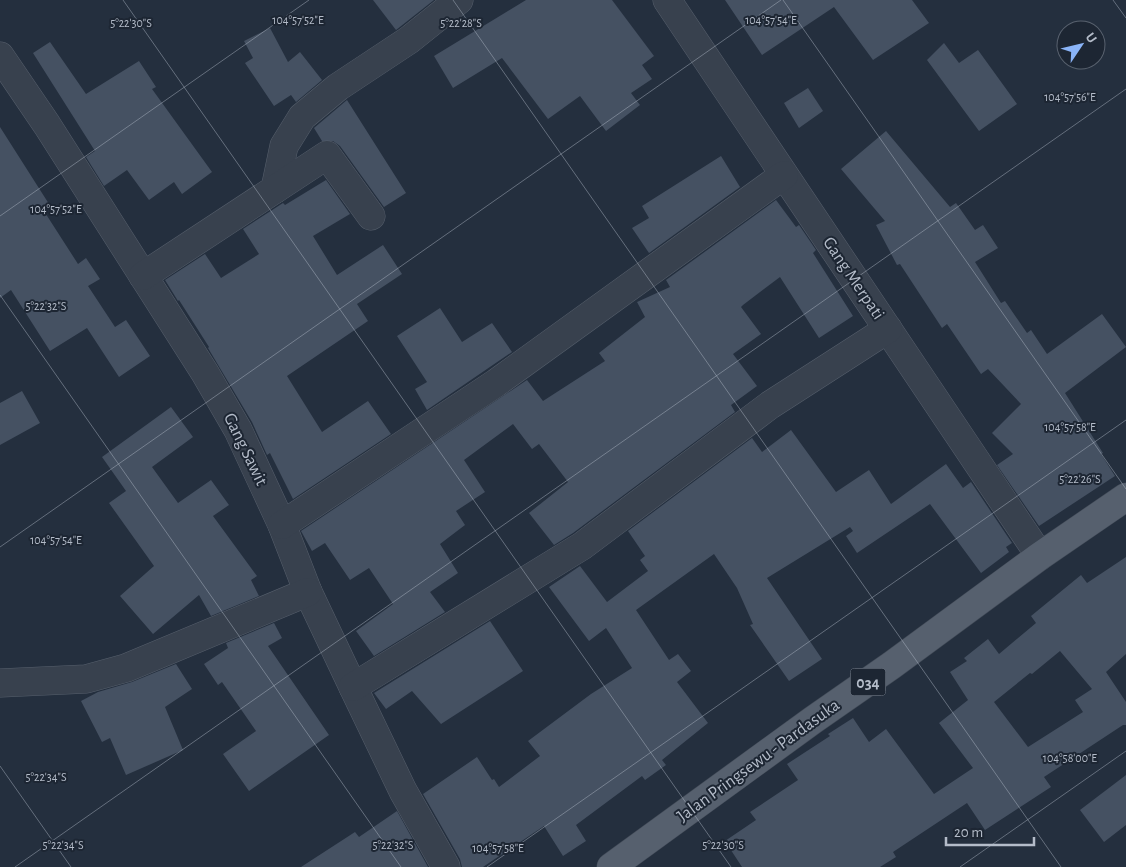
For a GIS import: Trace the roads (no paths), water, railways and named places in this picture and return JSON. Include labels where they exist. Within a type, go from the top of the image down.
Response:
[{"type":"main road","name":"Jalan Pringsewu - Pardasuka","points":[[610,867],[813,720],[892,666],[1040,556],[1126,498]]},
{"type":"street","points":[[275,189],[284,146],[302,117],[338,88],[409,40],[459,0]]},
{"type":"street","name":"Gang Merpati","points":[[667,0],[1040,556]]},
{"type":"street","name":"Gang Sawit","points":[[0,56],[143,276],[238,430],[282,525],[308,592],[353,687],[403,790],[446,867]]},
{"type":"street","points":[[143,276],[327,154],[371,216]]},
{"type":"street","points":[[282,525],[496,384],[784,175]]},
{"type":"street","points":[[353,687],[582,546],[770,404],[888,329]]},
{"type":"street","points":[[0,683],[86,679],[126,668],[308,592]]}]
